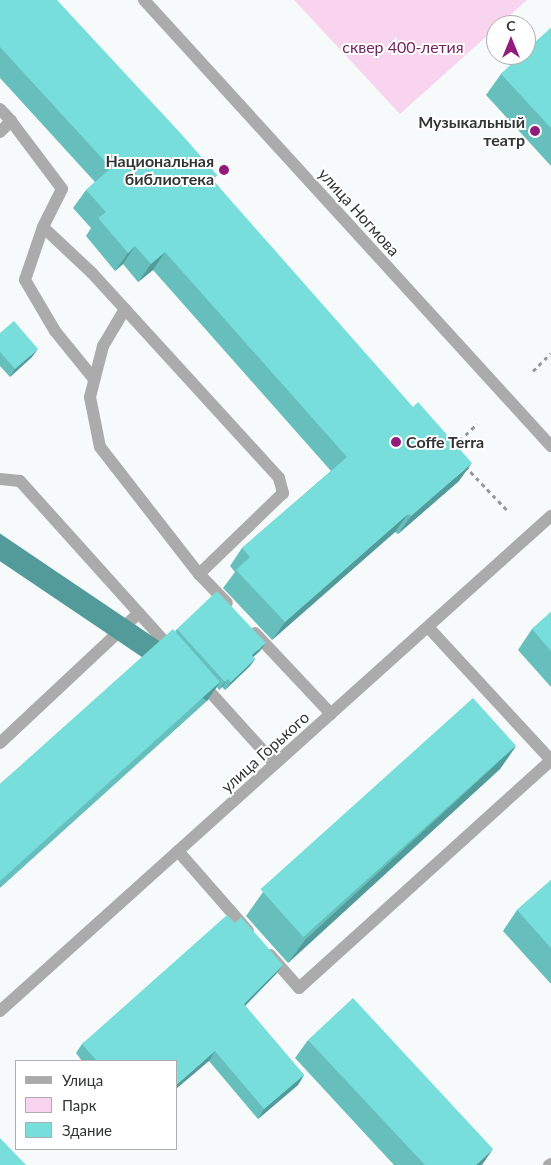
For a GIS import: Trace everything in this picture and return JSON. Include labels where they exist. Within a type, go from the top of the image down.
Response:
[{"type":"street","name":"улица Ногмова","points":[[144,0],[551,446]]},
{"type":"street","points":[[0,110],[11,121],[62,189],[43,227],[25,280],[55,331],[94,379]]},
{"type":"street","points":[[0,132],[11,121]]},
{"type":"street","points":[[43,227],[124,309],[279,478],[283,493],[199,574]]},
{"type":"street","points":[[124,309],[103,346],[90,397],[100,447],[199,574],[332,714]]},
{"type":"street","points":[[0,479],[20,480],[275,764]]},
{"type":"street","name":"улица Горького","points":[[0,1011],[551,516]]},
{"type":"street","points":[[0,743],[139,613]]},
{"type":"street","points":[[178,851],[299,988],[551,760],[428,627]]},
{"type":"path","points":[[533,371],[551,353]]},
{"type":"path","points":[[450,450],[477,424]]},
{"type":"path","points":[[462,464],[508,511]]},
{"type":"green space","name":"сквер 400-летия","points":[[294,0],[527,0],[510,15],[486,15],[486,37],[400,114]]},
{"type":"building","points":[[0,0],[57,0],[184,137],[217,175],[212,179],[413,407],[418,402],[472,463],[411,516],[408,514],[285,622],[236,570],[250,557],[242,548],[347,457],[165,252],[151,264],[135,246],[128,253],[98,218],[106,212],[86,190],[111,168],[0,47]]},
{"type":"building","points":[[551,28],[551,128],[501,74],[510,65],[536,65],[536,41]]},
{"type":"building","points":[[14,321],[38,349],[15,369],[0,352],[0,333]]},
{"type":"building","points":[[217,591],[266,643],[252,655],[255,659],[231,682],[228,679],[225,682],[177,629]]},
{"type":"building","points":[[551,612],[551,651],[532,629]]},
{"type":"building","points":[[173,629],[220,682],[0,881],[0,784]]},
{"type":"building","points":[[473,698],[516,746],[303,937],[260,889]]},
{"type":"building","points":[[551,880],[551,948],[517,910]]},
{"type":"building","points":[[227,915],[235,923],[241,917],[283,965],[244,1004],[304,1075],[264,1109],[215,1051],[178,1083],[178,1060],[96,1060],[82,1044]]},
{"type":"building","points":[[353,998],[493,1149],[476,1165],[425,1165],[308,1040]]},
{"type":"building","points":[[0,1138],[26,1165],[0,1165]]},
{"type":"place","name":"Музыкальный театр","points":[[535,131]]},
{"type":"place","name":"Национальная библиотека","points":[[224,170]]},
{"type":"place","name":"Coffe Terra","points":[[396,442]]}]
